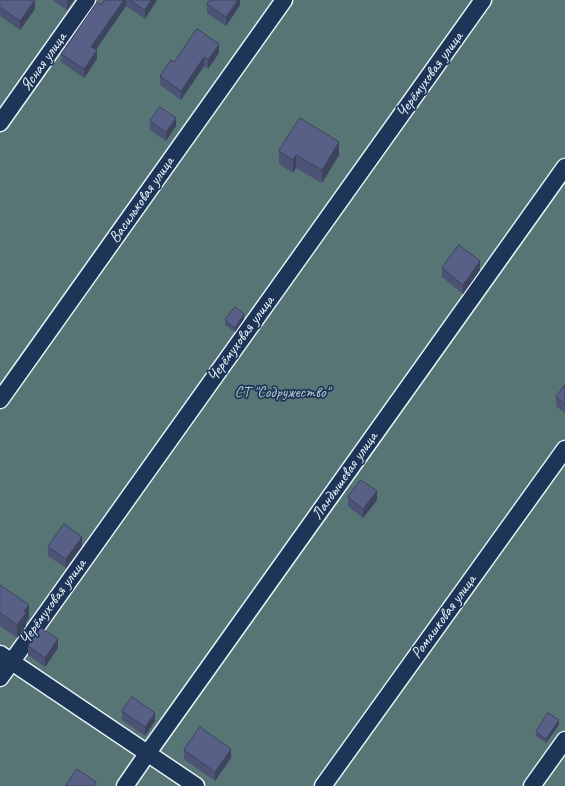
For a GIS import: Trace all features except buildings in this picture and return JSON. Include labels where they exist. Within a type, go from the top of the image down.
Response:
[{"type":"street","name":"Ясная улица","points":[[0,123],[87,0]]},
{"type":"street","name":"Васильковая улица","points":[[0,400],[284,0]]},
{"type":"street","name":"Черёмуховая улица","points":[[0,678],[5,658],[483,0]]},
{"type":"street","name":"Ландышевая улица","points":[[125,786],[565,167]]},
{"type":"street","name":"Ромашковая улица","points":[[323,786],[565,449]]},
{"type":"street","points":[[5,658],[196,786]]},
{"type":"street","points":[[532,786],[565,740]]},
{"type":"green space","name":"СТ \"Содружество\"","points":[[0,0],[565,0],[565,786],[0,786]]}]
